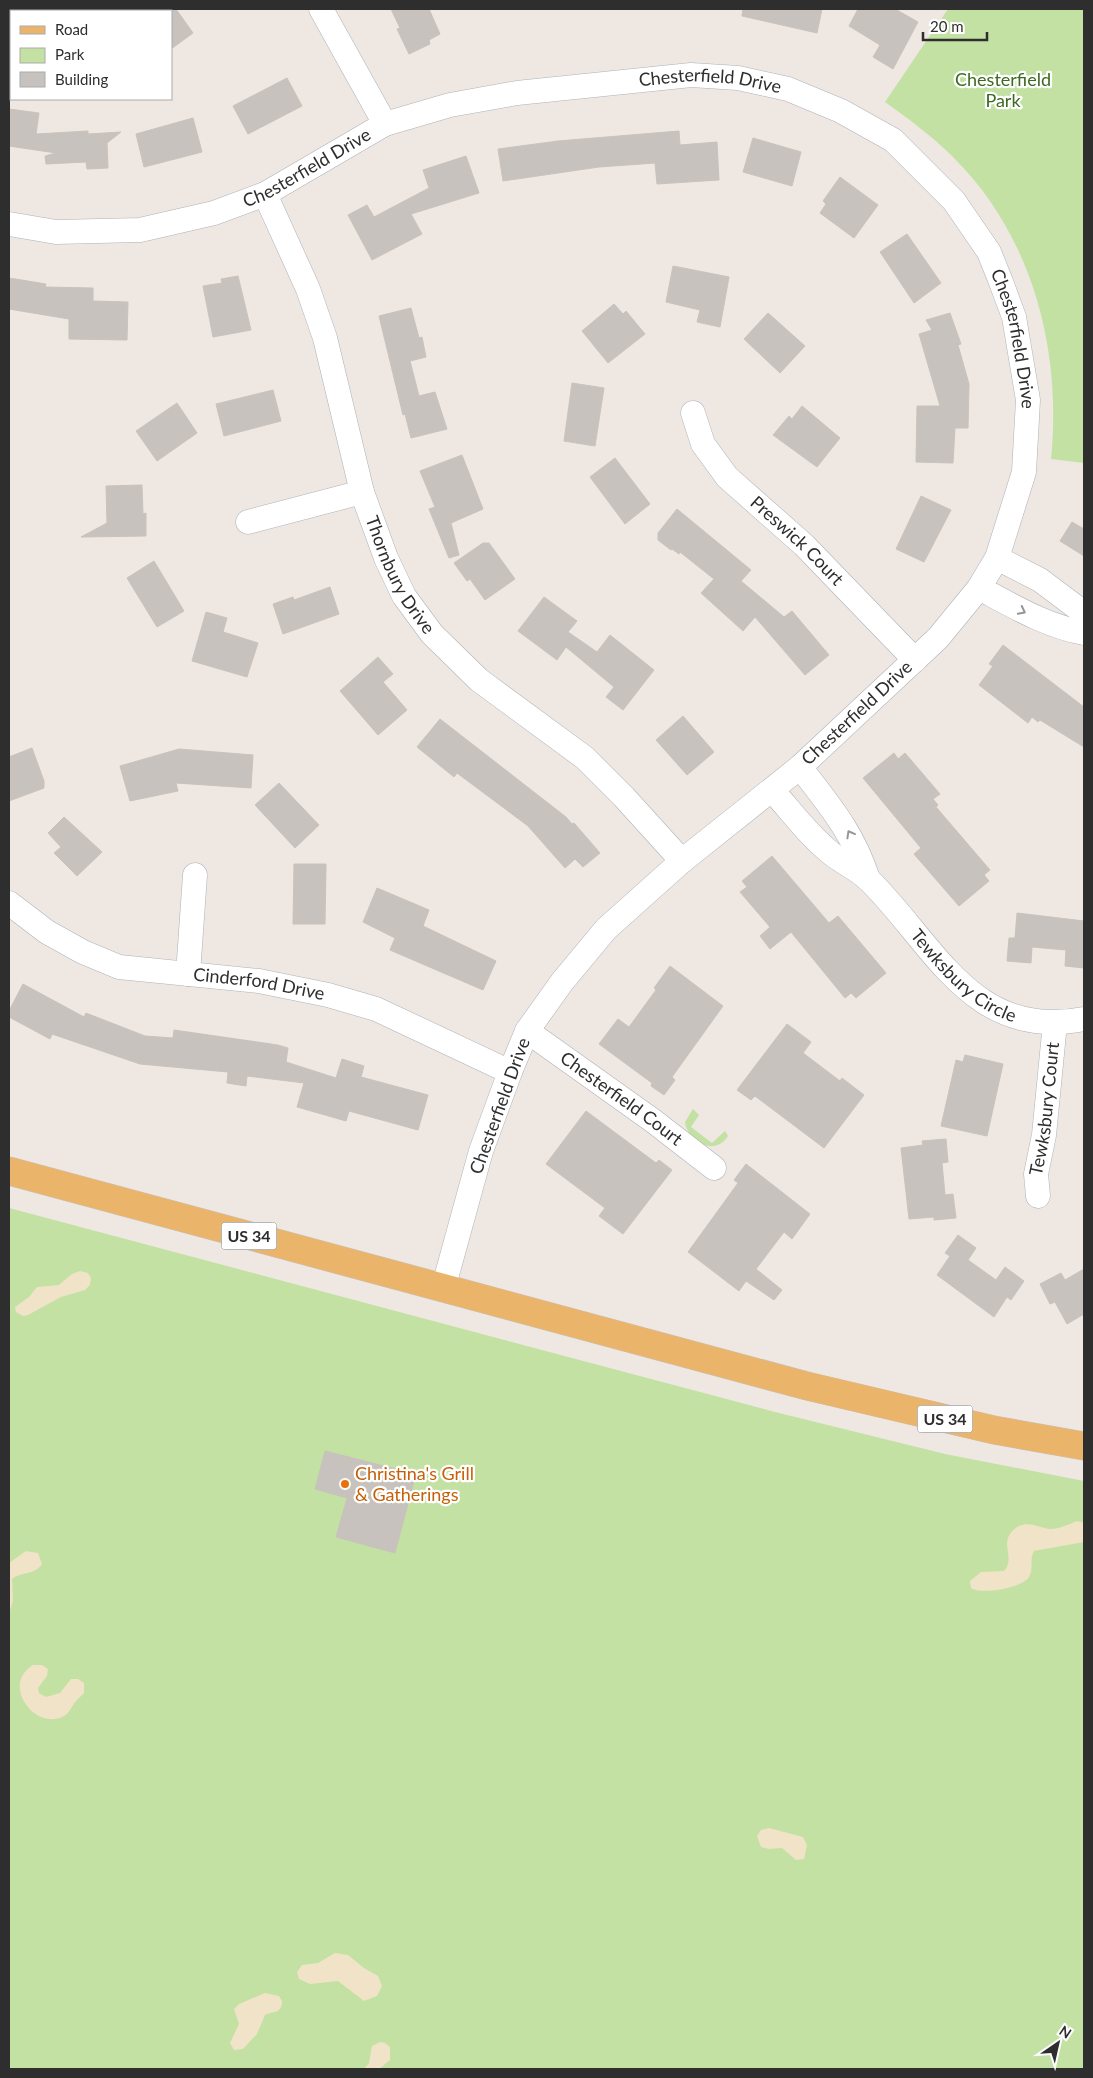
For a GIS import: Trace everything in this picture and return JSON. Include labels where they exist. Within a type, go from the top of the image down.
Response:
[{"type":"main road","name":"US 34","points":[[9,1171],[835,1393],[994,1430],[1084,1446]]},
{"type":"street","points":[[321,9],[385,124]]},
{"type":"street","name":"Chesterfield Drive","points":[[9,224],[56,232],[140,230],[214,214],[265,194],[385,124],[450,105],[517,93],[691,74],[738,78],[788,89],[841,111],[893,140],[938,183],[968,220],[989,252],[1014,317],[1028,400],[1024,472],[997,558],[979,588],[938,638],[800,766],[682,861],[606,929],[562,982],[527,1031],[510,1072],[481,1151],[443,1289]]},
{"type":"street","name":"Thornbury Drive","points":[[265,194],[308,289],[325,338],[362,492],[386,558],[404,596],[432,634],[479,680],[584,758],[624,797],[682,861]]},
{"type":"street","name":"Preswick Court","points":[[693,413],[703,444],[727,477],[804,545],[915,660]]},
{"type":"street","points":[[248,522],[362,492]]},
{"type":"street","points":[[997,558],[1040,580],[1084,613]]},
{"type":"street","points":[[979,588],[1040,620],[1084,633]]},
{"type":"street","name":"Tewksbury Circle","points":[[800,766],[848,829],[860,853],[868,879]]},
{"type":"street","name":"Tewksbury Circle","points":[[772,790],[811,835],[831,853],[868,879],[961,986],[988,1004],[1012,1016],[1028,1021],[1055,1023],[1084,1019]]},
{"type":"street","points":[[188,974],[195,875]]},
{"type":"street","name":"Cinderford Drive","points":[[9,904],[47,932],[82,952],[119,967],[258,981],[328,995],[373,1008],[510,1072]]},
{"type":"street","name":"Tewksbury Court","points":[[1038,1196],[1036,1174],[1044,1135],[1055,1023]]},
{"type":"street","name":"Chesterfield Court","points":[[527,1031],[652,1120],[714,1168]]},
{"type":"green space","name":"Chesterfield Park","points":[[948,9],[1084,9],[1084,463],[1051,459],[1052,377],[1046,337],[1036,297],[1022,259],[1004,222],[981,188],[953,157],[921,128],[885,102]]},
{"type":"green space","points":[[693,1109],[699,1115],[691,1127],[712,1143],[725,1131],[728,1136],[716,1146],[702,1144],[696,1140],[687,1129],[685,1122]]},
{"type":"green space","points":[[9,1208],[775,1412],[945,1454],[1084,1481],[1084,2069],[9,2069]]},
{"type":"sand","points":[[80,1271],[88,1273],[91,1278],[90,1285],[85,1290],[61,1297],[28,1315],[23,1316],[16,1312],[15,1307],[29,1297],[37,1287],[59,1285],[72,1274]]},
{"type":"sand","points":[[1077,1521],[1084,1523],[1084,1542],[1034,1551],[1030,1574],[1025,1581],[1001,1589],[983,1591],[971,1588],[970,1581],[981,1572],[1004,1571],[1009,1560],[1008,1538],[1017,1527],[1029,1524],[1054,1529]]},
{"type":"sand","points":[[26,1551],[38,1553],[42,1564],[31,1572],[12,1579],[13,1601],[9,1613],[9,1563]]},
{"type":"sand","points":[[33,1665],[42,1665],[48,1669],[47,1676],[38,1688],[39,1693],[46,1697],[60,1693],[71,1679],[78,1679],[84,1683],[84,1693],[64,1716],[53,1719],[43,1718],[33,1712],[26,1704],[21,1694],[20,1684],[24,1674]]},
{"type":"sand","points":[[769,1828],[803,1837],[807,1845],[804,1859],[796,1860],[782,1848],[769,1849],[761,1847],[757,1836],[761,1830]]},
{"type":"sand","points":[[335,1953],[348,1955],[378,1976],[382,1986],[377,1996],[364,2001],[338,1981],[310,1984],[299,1979],[297,1972],[302,1965],[318,1963]]},
{"type":"sand","points":[[265,1993],[279,1996],[282,2005],[279,2010],[265,2015],[257,2034],[243,2049],[234,2050],[230,2043],[239,2024],[234,2009],[239,2004]]},
{"type":"sand","points":[[380,2042],[390,2047],[390,2060],[379,2069],[364,2069],[369,2063],[372,2046]]},
{"type":"building","points":[[176,9],[193,33],[172,48],[172,10]]},
{"type":"building","points":[[391,9],[429,9],[440,34],[429,40],[430,44],[409,54],[397,29],[400,28]]},
{"type":"building","points":[[743,9],[822,9],[817,33],[742,16]]},
{"type":"building","points":[[858,9],[895,9],[918,22],[893,69],[873,57],[880,45],[849,26]]},
{"type":"building","points":[[287,78],[302,106],[248,134],[233,106]]},
{"type":"building","points":[[9,109],[39,113],[36,134],[88,131],[88,134],[121,132],[107,143],[108,168],[87,169],[86,162],[46,164],[45,156],[56,153],[9,146]]},
{"type":"building","points":[[193,118],[202,152],[144,167],[136,134]]},
{"type":"building","points":[[679,131],[680,145],[717,142],[719,180],[657,184],[655,163],[599,167],[503,181],[498,149],[558,141]]},
{"type":"building","points":[[753,138],[801,152],[792,186],[743,172]]},
{"type":"building","points":[[466,156],[479,193],[411,214],[422,234],[372,260],[348,215],[367,205],[374,217],[429,188],[423,170]]},
{"type":"building","points":[[840,177],[878,205],[854,238],[820,213],[826,204],[823,201]]},
{"type":"building","points":[[907,234],[941,283],[914,303],[880,252]]},
{"type":"building","points":[[673,266],[729,277],[720,327],[697,322],[700,310],[666,302]]},
{"type":"building","points":[[238,276],[251,330],[213,337],[203,286],[222,283],[221,279]]},
{"type":"building","points":[[9,278],[46,284],[45,287],[93,288],[93,301],[128,302],[127,340],[69,339],[69,319],[9,309]]},
{"type":"building","points":[[614,304],[623,314],[626,311],[645,334],[608,363],[582,331]]},
{"type":"building","points":[[411,308],[419,338],[422,337],[426,357],[410,361],[419,396],[435,392],[447,429],[411,438],[405,414],[403,415],[379,316]]},
{"type":"building","points":[[768,313],[805,346],[780,373],[744,339]]},
{"type":"building","points":[[950,313],[961,344],[958,345],[969,384],[968,428],[955,428],[953,463],[916,462],[917,406],[940,406],[919,334],[932,330],[926,320]]},
{"type":"building","points":[[572,383],[604,388],[595,446],[564,441]]},
{"type":"building","points":[[273,390],[281,421],[224,436],[216,404]]},
{"type":"building","points":[[177,403],[197,433],[157,461],[136,431]]},
{"type":"building","points":[[802,406],[840,438],[817,467],[773,435],[789,416],[792,419]]},
{"type":"building","points":[[462,455],[483,509],[451,523],[459,555],[449,558],[429,509],[435,507],[420,471]]},
{"type":"building","points":[[615,458],[650,504],[625,524],[590,477]]},
{"type":"building","points":[[142,485],[143,514],[146,513],[146,536],[81,537],[107,523],[106,486]]},
{"type":"building","points":[[921,496],[951,510],[924,562],[896,549]]},
{"type":"building","points":[[677,509],[751,570],[741,581],[784,617],[792,611],[829,655],[805,675],[755,617],[743,631],[701,593],[714,579],[680,552],[679,554],[671,550],[658,540],[658,533]]},
{"type":"building","points":[[1072,522],[1084,529],[1084,556],[1060,541]]},
{"type":"building","points":[[483,543],[489,543],[515,579],[485,600],[470,579],[467,581],[454,563]]},
{"type":"building","points":[[154,561],[184,611],[157,627],[127,578]]},
{"type":"building","points":[[330,587],[339,614],[283,634],[273,604],[293,597],[294,600]]},
{"type":"building","points":[[544,597],[577,621],[568,632],[597,652],[610,635],[654,670],[623,710],[606,697],[614,687],[566,647],[557,660],[518,631]]},
{"type":"building","points":[[206,612],[227,618],[223,632],[258,643],[247,677],[192,661]]},
{"type":"building","points":[[1003,645],[1084,707],[1084,747],[1040,720],[1038,722],[1032,717],[1028,723],[979,685],[993,666],[989,664]]},
{"type":"building","points":[[378,657],[393,674],[383,682],[407,710],[378,735],[340,691]]},
{"type":"building","points":[[683,716],[714,752],[687,775],[656,740]]},
{"type":"building","points":[[440,719],[566,817],[572,824],[574,823],[600,853],[583,867],[575,859],[565,868],[528,826],[457,773],[454,777],[417,747]]},
{"type":"building","points":[[32,748],[44,781],[44,788],[9,801],[9,757]]},
{"type":"building","points":[[179,749],[253,755],[251,788],[176,783],[178,791],[130,801],[120,766]]},
{"type":"building","points":[[894,753],[898,759],[905,753],[940,794],[933,799],[938,805],[936,807],[990,870],[984,875],[989,881],[959,906],[914,854],[921,848],[863,778]]},
{"type":"building","points":[[279,783],[319,825],[295,848],[255,805]]},
{"type":"building","points":[[64,817],[102,852],[77,876],[54,853],[61,847],[48,833]]},
{"type":"building","points":[[772,856],[829,923],[838,916],[886,973],[856,998],[851,993],[845,998],[791,932],[770,949],[760,936],[770,927],[740,892],[747,887],[742,881]]},
{"type":"building","points":[[294,864],[326,864],[325,924],[293,924]]},
{"type":"building","points":[[377,888],[429,910],[423,926],[496,961],[483,990],[390,950],[395,938],[363,922]]},
{"type":"building","points":[[1017,913],[1084,921],[1084,968],[1065,966],[1066,950],[1032,947],[1031,963],[1007,961],[1009,938],[1015,938]]},
{"type":"building","points":[[670,966],[723,1006],[672,1077],[675,1080],[664,1095],[651,1086],[652,1083],[599,1044],[618,1019],[629,1027],[656,990],[654,988]]},
{"type":"building","points":[[23,984],[84,1017],[86,1013],[145,1036],[173,1038],[174,1030],[278,1045],[288,1048],[286,1062],[336,1078],[342,1059],[364,1066],[361,1077],[428,1095],[418,1130],[349,1111],[346,1121],[297,1107],[304,1083],[247,1076],[246,1086],[227,1083],[228,1072],[140,1064],[52,1034],[50,1039],[9,1017],[9,1011]]},
{"type":"building","points":[[787,1024],[811,1042],[803,1053],[840,1081],[842,1078],[864,1095],[824,1148],[755,1096],[751,1100],[737,1090]]},
{"type":"building","points":[[965,1055],[1003,1064],[987,1136],[941,1126],[956,1060],[963,1062]]},
{"type":"building","points":[[586,1111],[656,1163],[659,1160],[672,1170],[623,1234],[599,1216],[605,1208],[546,1164]]},
{"type":"building","points":[[946,1139],[948,1162],[942,1163],[945,1195],[953,1194],[956,1218],[934,1220],[934,1217],[909,1219],[901,1148],[923,1145],[922,1141]]},
{"type":"building","points":[[746,1164],[810,1214],[792,1239],[784,1232],[756,1269],[782,1290],[774,1300],[746,1281],[739,1291],[688,1252],[738,1183],[734,1180]]},
{"type":"building","points":[[958,1235],[976,1248],[968,1260],[996,1280],[1005,1267],[1024,1281],[1011,1300],[1007,1297],[994,1317],[937,1275],[950,1256],[945,1253]]},
{"type":"building","points":[[1084,1269],[1084,1314],[1067,1324],[1055,1302],[1050,1304],[1040,1284],[1061,1273],[1065,1280]]},
{"type":"building","points":[[325,1451],[416,1474],[395,1553],[336,1537],[347,1498],[315,1489]]},
{"type":"place","name":"Christina's Grill & Gatherings","points":[[345,1484]]}]
